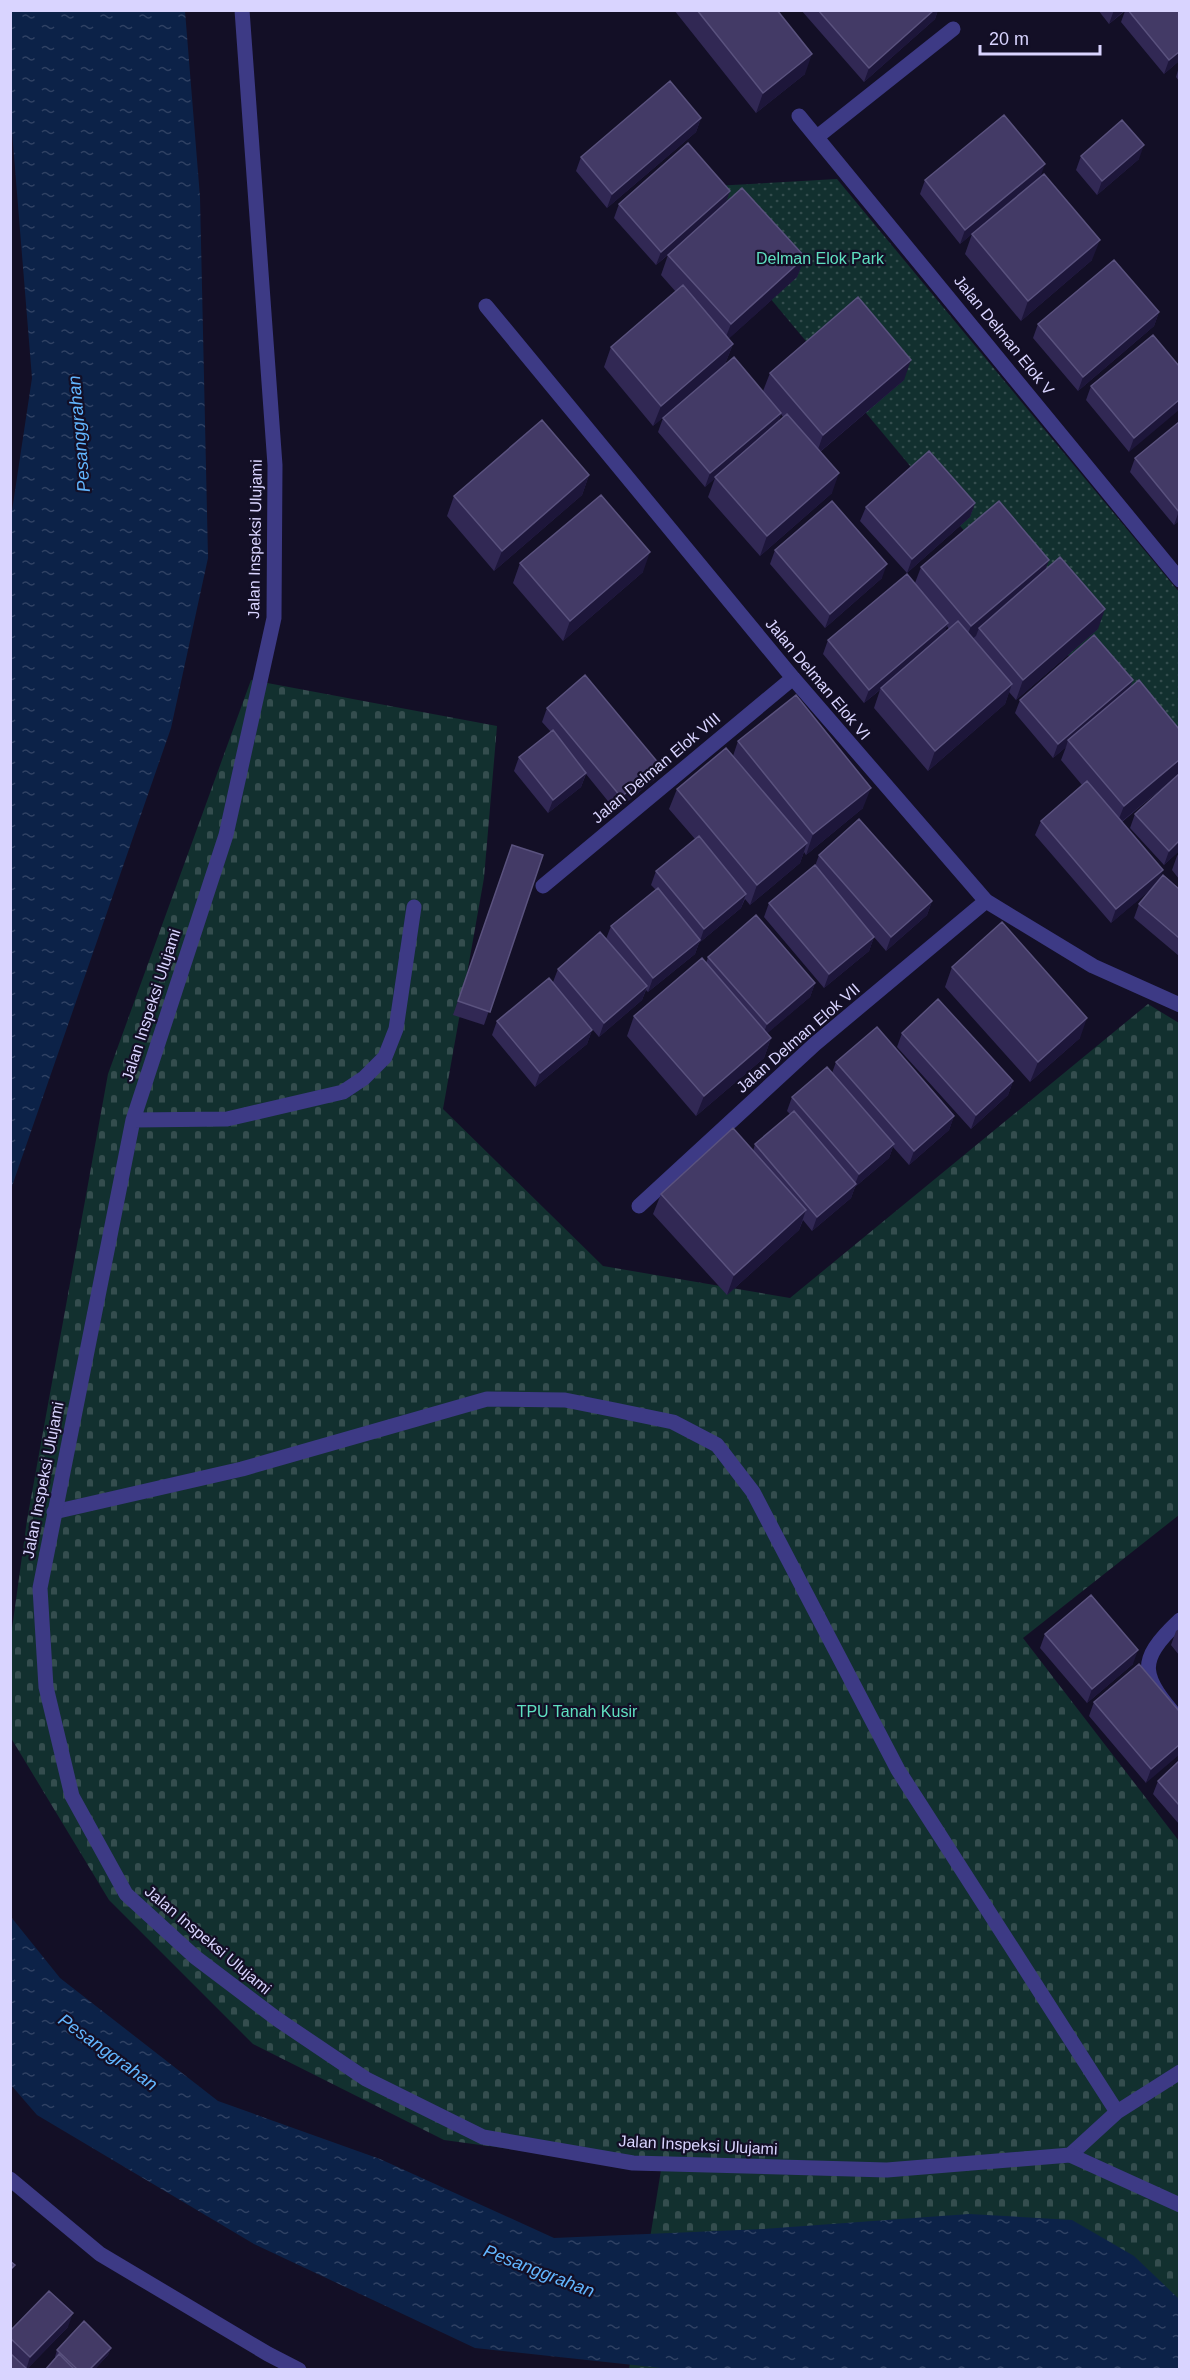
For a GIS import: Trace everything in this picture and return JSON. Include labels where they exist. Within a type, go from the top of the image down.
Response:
[{"type":"street","name":"Jalan Inspeksi Ulujami","points":[[242,10],[275,465],[274,618],[226,835],[133,1120],[40,1588],[46,1687],[72,1796],[126,1894],[195,1957],[277,2019],[366,2079],[483,2137],[633,2163],[886,2170],[1070,2155],[1179,2205]]},
{"type":"street","points":[[817,136],[952,29]]},
{"type":"street","name":"Jalan Delman Elok V","points":[[799,116],[1179,580]]},
{"type":"street","name":"Jalan Delman Elok VI","points":[[486,306],[793,678],[986,902],[1093,966],[1179,1005]]},
{"type":"street","name":"Jalan Delman Elok VIII","points":[[543,886],[793,678]]},
{"type":"street","name":"Jalan Delman Elok VII","points":[[639,1206],[815,1044],[986,902]]},
{"type":"street","points":[[133,1120],[227,1119],[342,1092],[364,1078],[385,1057],[396,1029],[414,907]]},
{"type":"street","points":[[54,1512],[242,1469],[487,1399],[565,1400],[605,1408],[673,1422],[717,1445],[753,1492],[898,1770],[1117,2112]]},
{"type":"street","points":[[1179,1620],[1160,1639],[1148,1657],[1150,1681],[1179,1721]]},
{"type":"street","points":[[1070,2155],[1117,2112],[1179,2072]]},
{"type":"street","points":[[10,2179],[100,2254],[268,2355],[299,2370]]},
{"type":"green space","name":"Delman Elok Park","points":[[837,179],[1179,592],[1179,788],[678,188]]},
{"type":"green space","name":"TPU Tanah Kusir","points":[[251,680],[497,726],[484,878],[443,1109],[603,1266],[790,1298],[1148,1004],[1179,1023],[1179,1515],[1023,1638],[1179,1841],[1179,2369],[629,2369],[661,2170],[444,2140],[253,2044],[109,1900],[11,1738],[11,1636],[27,1520],[108,1074]]},
{"type":"water","name":"Pesanggrahan","points":[[11,10],[185,11],[200,197],[208,558],[171,728],[11,1189],[10,524],[32,378],[11,119]]},
{"type":"water","name":"Pesanggrahan","points":[[11,1917],[60,1978],[218,2101],[380,2159],[554,2238],[763,2229],[969,2214],[1072,2220],[1134,2256],[1179,2299],[1179,2369],[680,2370],[475,2348],[254,2244],[37,2115],[11,2085]]},
{"type":"building","points":[[697,10],[777,10],[812,54],[763,93]]},
{"type":"building","points":[[818,10],[934,10],[869,68]]},
{"type":"building","points":[[1128,10],[1179,10],[1179,52],[1169,60]]},
{"type":"building","points":[[670,81],[701,118],[612,194],[581,157]]},
{"type":"building","points":[[1004,115],[1045,164],[965,230],[925,180]]},
{"type":"building","points":[[1122,120],[1144,145],[1102,181],[1081,156]]},
{"type":"building","points":[[688,143],[730,191],[661,252],[619,204]]},
{"type":"building","points":[[1044,174],[1100,240],[1028,301],[972,234]]},
{"type":"building","points":[[742,188],[805,257],[731,324],[668,255]]},
{"type":"building","points":[[1114,260],[1159,312],[1083,377],[1038,324]]},
{"type":"building","points":[[683,285],[733,344],[661,406],[611,347]]},
{"type":"building","points":[[858,297],[911,360],[823,435],[770,373]]},
{"type":"building","points":[[1153,335],[1179,366],[1179,400],[1134,438],[1091,386]]},
{"type":"building","points":[[734,357],[781,413],[710,473],[663,418]]},
{"type":"building","points":[[787,414],[839,473],[767,536],[715,477]]},
{"type":"building","points":[[542,420],[589,475],[502,551],[454,496]]},
{"type":"building","points":[[1179,422],[1179,512],[1135,458]]},
{"type":"building","points":[[929,451],[975,503],[912,559],[866,507]]},
{"type":"building","points":[[601,495],[650,552],[570,621],[520,563]]},
{"type":"building","points":[[832,501],[887,564],[830,614],[775,550]]},
{"type":"building","points":[[999,501],[1049,560],[971,626],[921,567]]},
{"type":"building","points":[[1060,557],[1105,609],[1023,680],[979,628]]},
{"type":"building","points":[[907,574],[948,623],[869,690],[828,640]]},
{"type":"building","points":[[958,621],[1012,684],[935,751],[881,688]]},
{"type":"building","points":[[1094,635],[1133,680],[1058,744],[1020,700]]},
{"type":"building","points":[[585,675],[660,765],[621,797],[547,708]]},
{"type":"building","points":[[1139,680],[1179,729],[1179,760],[1124,806],[1068,740]]},
{"type":"building","points":[[796,695],[871,788],[813,834],[738,741]]},
{"type":"building","points":[[553,730],[586,773],[553,800],[519,757]]},
{"type":"building","points":[[726,748],[807,843],[757,885],[677,789]]},
{"type":"building","points":[[1179,774],[1179,841],[1169,851],[1135,814]]},
{"type":"building","points":[[1087,781],[1163,870],[1116,909],[1041,821]]},
{"type":"building","points":[[859,819],[932,901],[891,937],[819,855]]},
{"type":"building","points":[[699,836],[746,894],[704,929],[656,871]]},
{"type":"building","points":[[512,845],[543,855],[490,1012],[458,1001]]},
{"type":"building","points":[[815,865],[874,937],[829,974],[769,903]]},
{"type":"building","points":[[1163,875],[1179,889],[1179,938],[1139,904]]},
{"type":"building","points":[[658,888],[700,940],[653,978],[611,926]]},
{"type":"building","points":[[756,915],[815,983],[767,1024],[708,957]]},
{"type":"building","points":[[1002,922],[1087,1018],[1038,1062],[952,967]]},
{"type":"building","points":[[600,932],[647,986],[604,1023],[558,969]]},
{"type":"building","points":[[702,958],[771,1038],[704,1096],[634,1016]]},
{"type":"building","points":[[549,978],[592,1030],[540,1073],[497,1021]]},
{"type":"building","points":[[938,999],[1013,1081],[976,1115],[902,1033]]},
{"type":"building","points":[[877,1027],[954,1116],[914,1151],[836,1062]]},
{"type":"building","points":[[827,1067],[894,1144],[859,1174],[792,1097]]},
{"type":"building","points":[[794,1111],[856,1184],[817,1217],[755,1144]]},
{"type":"building","points":[[733,1128],[806,1210],[734,1275],[661,1194]]},
{"type":"building","points":[[1091,1595],[1138,1650],[1092,1689],[1045,1634]]},
{"type":"building","points":[[1139,1664],[1179,1711],[1179,1745],[1151,1769],[1094,1702]]},
{"type":"building","points":[[1179,1761],[1179,1805],[1158,1781]]},
{"type":"building","points":[[49,2291],[73,2313],[30,2357],[10,2338],[10,2331]]},
{"type":"building","points":[[84,2321],[111,2348],[89,2370],[78,2370],[57,2350]]},
{"type":"building","points":[[10,2353],[28,2370],[10,2370]]},
{"type":"building","points":[[59,2354],[75,2370],[45,2370]]}]
